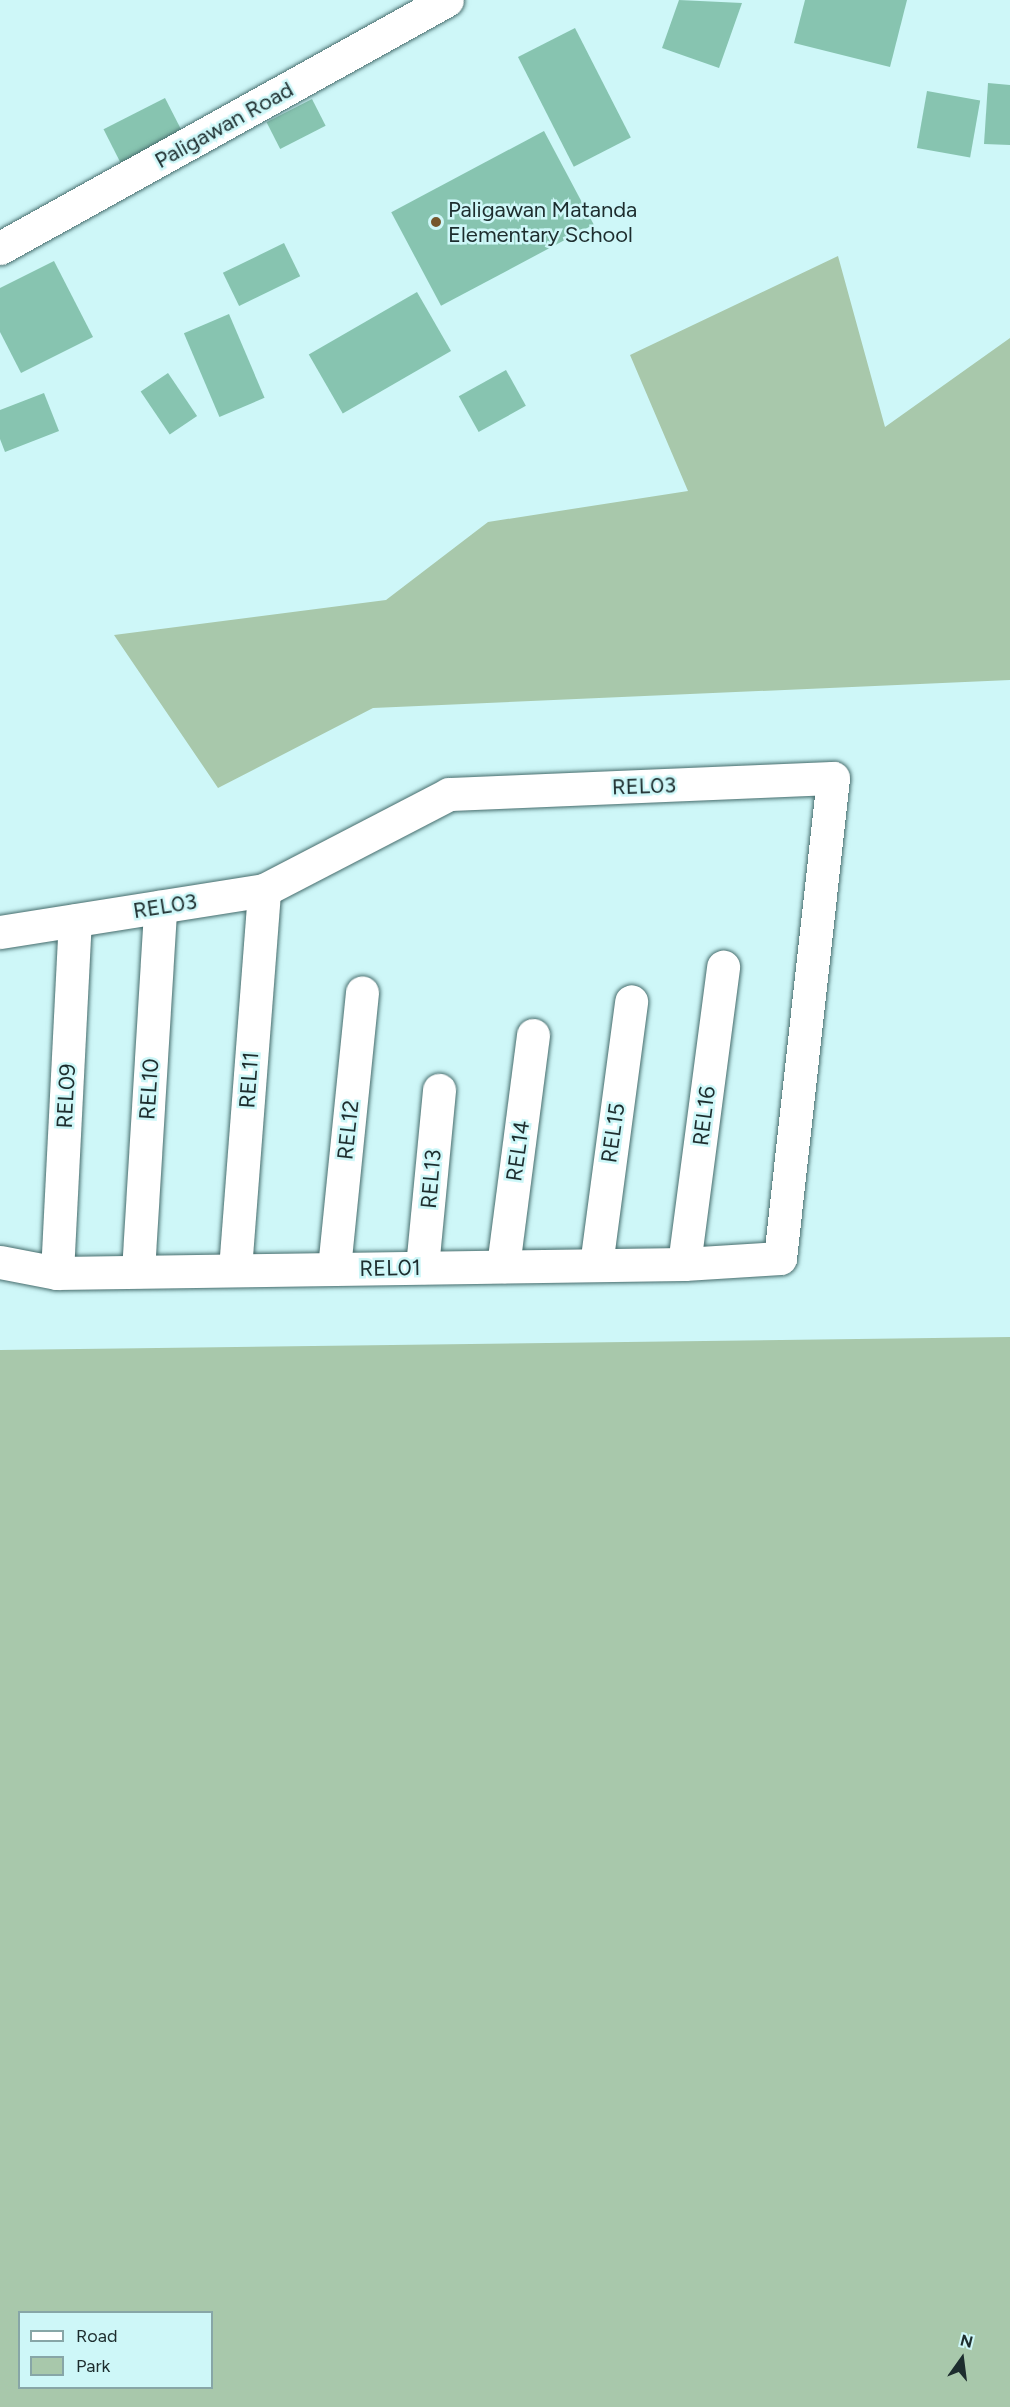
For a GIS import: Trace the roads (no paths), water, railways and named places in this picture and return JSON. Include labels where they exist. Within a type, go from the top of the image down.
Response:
[{"type":"street","name":"Paligawan Road","points":[[0,248],[447,0]]},
{"type":"street","name":"REL03","points":[[0,932],[264,891],[449,795],[833,778],[780,1258]]},
{"type":"street","name":"REL11","points":[[235,1269],[264,891]]},
{"type":"street","name":"REL10","points":[[138,1271],[160,907]]},
{"type":"street","name":"REL09","points":[[57,1273],[75,920]]},
{"type":"street","name":"REL16","points":[[684,1264],[723,967]]},
{"type":"street","name":"REL12","points":[[334,1268],[363,992]]},
{"type":"street","name":"REL15","points":[[596,1265],[631,1001]]},
{"type":"street","name":"REL14","points":[[502,1266],[533,1035]]},
{"type":"street","name":"REL13","points":[[422,1267],[439,1090]]},
{"type":"street","name":"REL01","points":[[0,1262],[57,1273],[684,1264],[780,1258]]},
{"type":"place","name":"Paligawan Matanda Elementary School","points":[[436,222]]}]
